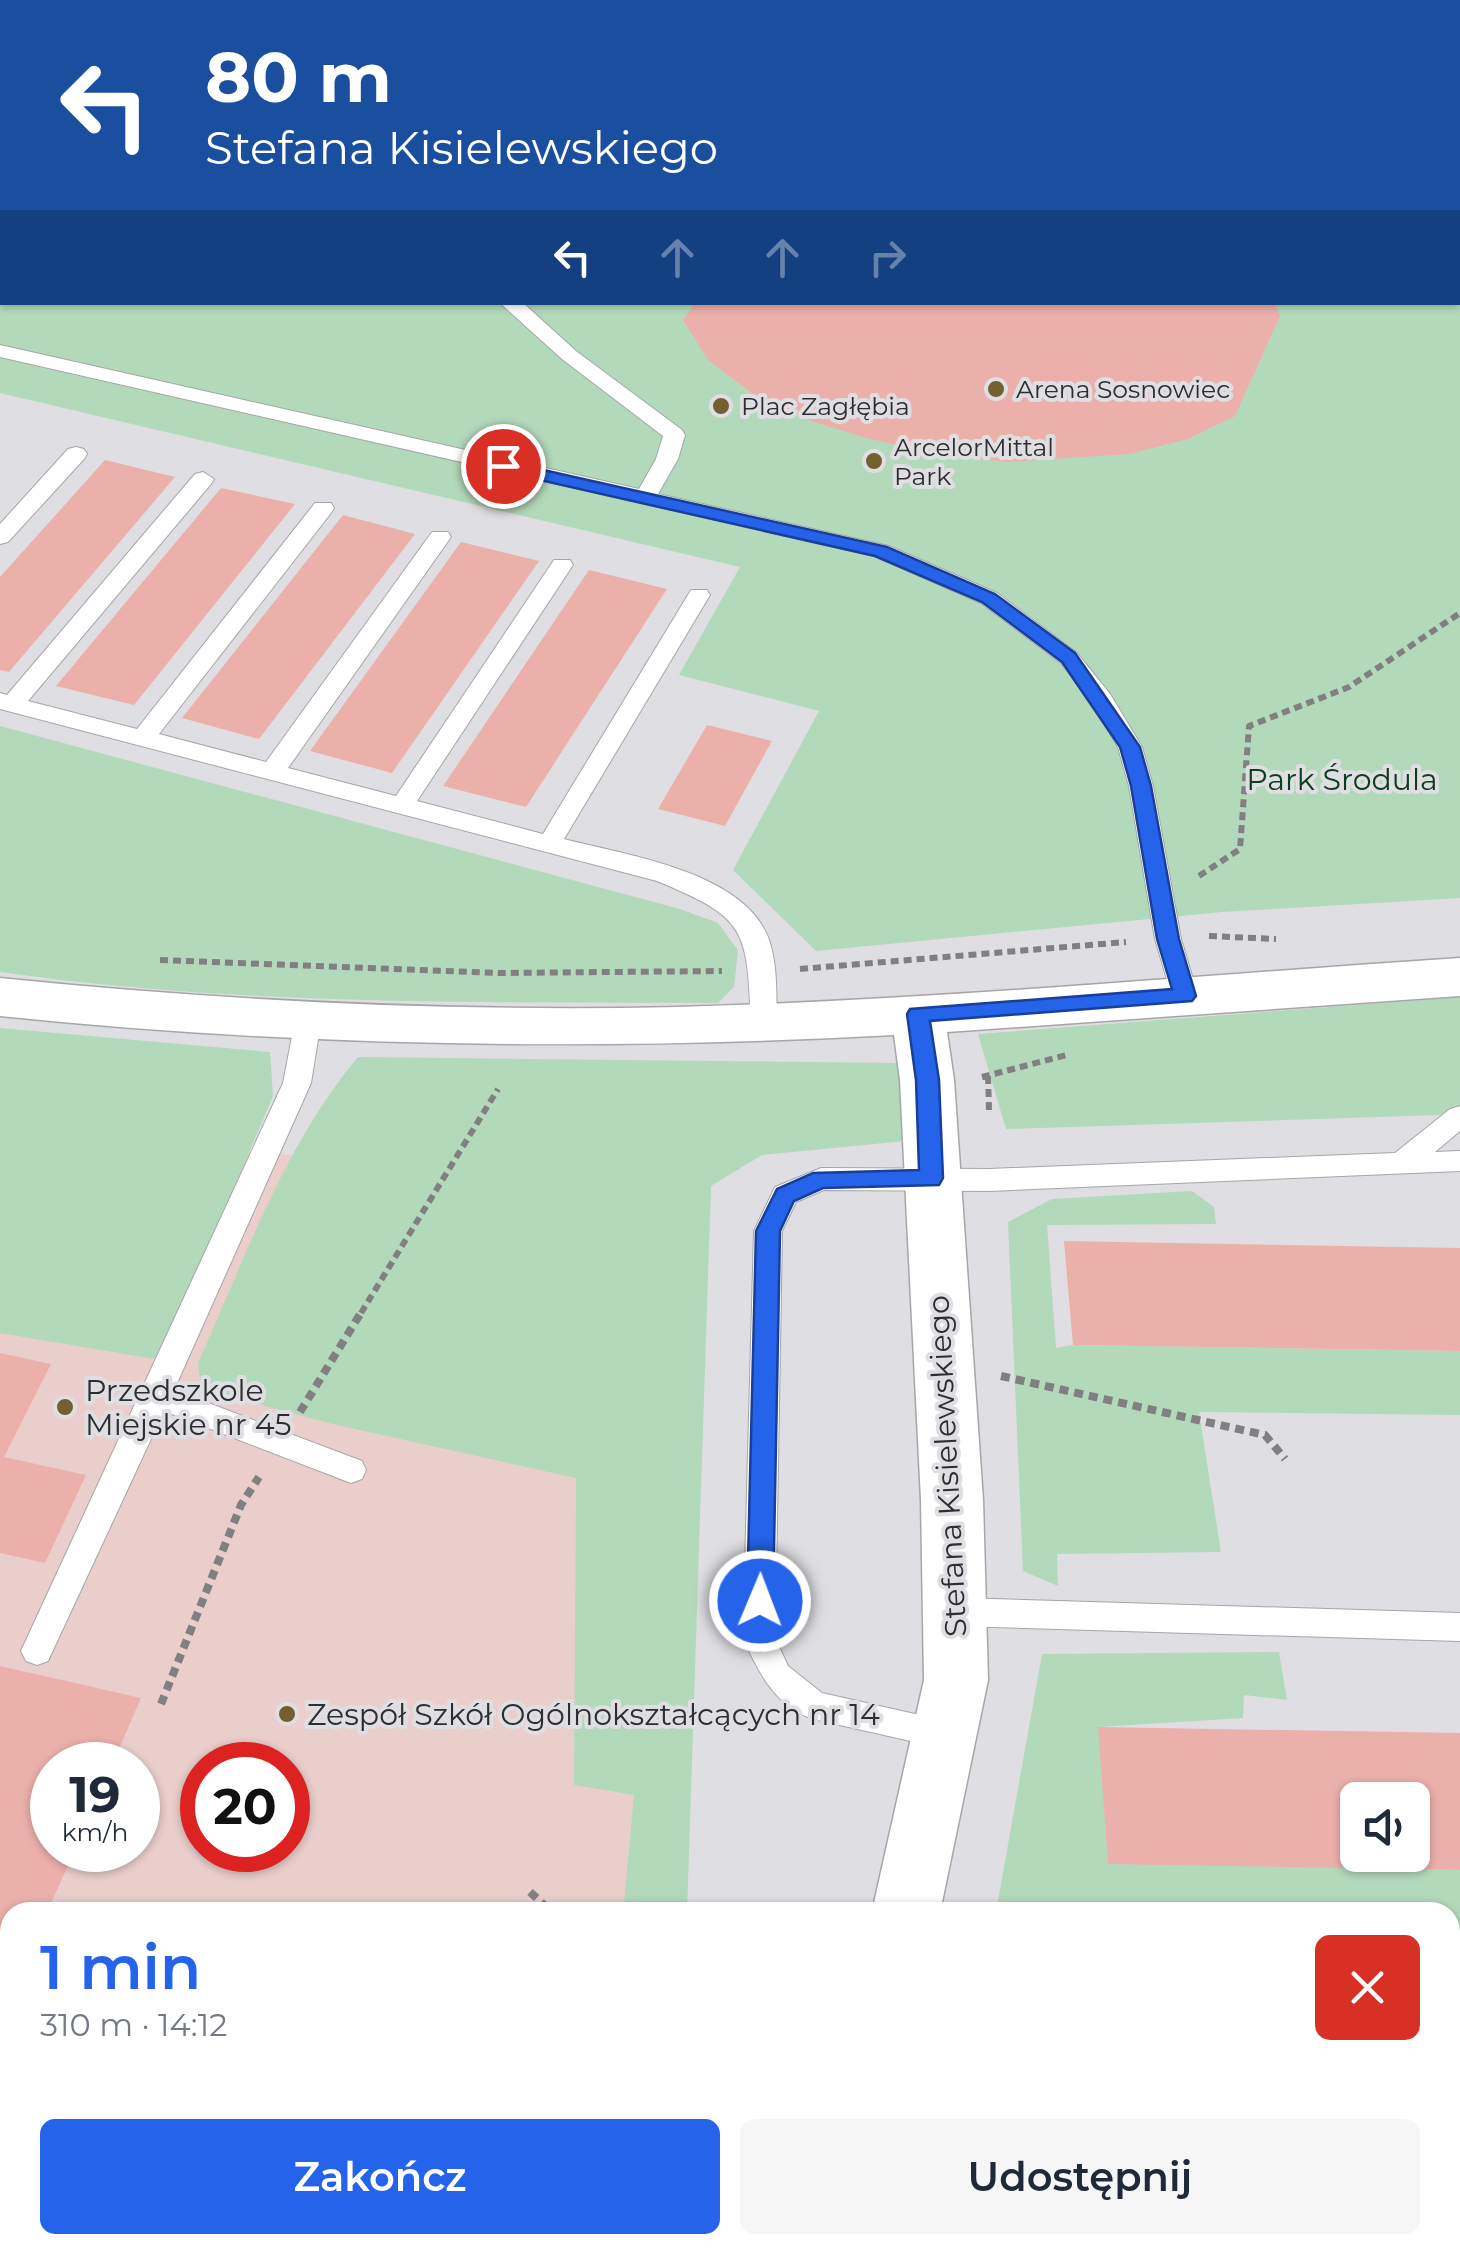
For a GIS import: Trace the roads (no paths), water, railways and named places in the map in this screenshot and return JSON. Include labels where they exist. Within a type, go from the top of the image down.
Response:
[{"type":"street","points":[[0,997],[308,1021],[566,1027],[918,1014],[1460,977]]},
{"type":"street","name":"Stefana Kisielewskiego","points":[[908,1902],[956,1680],[956,1612],[928,1080],[918,1014]]},
{"type":"lane","points":[[512,305],[568,355],[652,414],[674,435],[668,459],[644,499]]},
{"type":"lane","points":[[0,352],[880,551],[989,598],[1068,658],[1102,699],[1130,747],[1141,786],[1168,939],[1185,996]]},
{"type":"lane","points":[[0,537],[76,454]]},
{"type":"lane","points":[[203,478],[6,703],[665,874],[720,896],[750,922],[762,948],[764,1022]]},
{"type":"lane","points":[[143,738],[324,508]]},
{"type":"lane","points":[[272,772],[440,538]]},
{"type":"lane","points":[[402,806],[562,565]]},
{"type":"lane","points":[[549,844],[699,595]]},
{"type":"lane","points":[[37,1651],[297,1083],[308,1021]]},
{"type":"lane","points":[[1402,1163],[1460,1116]]},
{"type":"lane","points":[[946,1735],[862,1719],[814,1704],[777,1676],[759,1638],[768,1231],[785,1195],[821,1180],[989,1180],[1460,1161]]},
{"type":"lane","points":[[156,1396],[351,1470]]},
{"type":"lane","points":[[956,1612],[1460,1627]]},
{"type":"place","name":"Arena Sosnowiec","points":[[996,389]]},
{"type":"place","name":"Plac Zagłębia","points":[[721,406]]},
{"type":"place","name":"ArcelorMittal Park","points":[[874,461]]},
{"type":"place","name":"Przedszkole Miejskie nr 45","points":[[65,1407]]},
{"type":"place","name":"Zespół Szkół Ogólnokształcących nr 14","points":[[287,1714]]},
{"type":"park label","name":"Park Środula","points":[[1342,779]]}]
